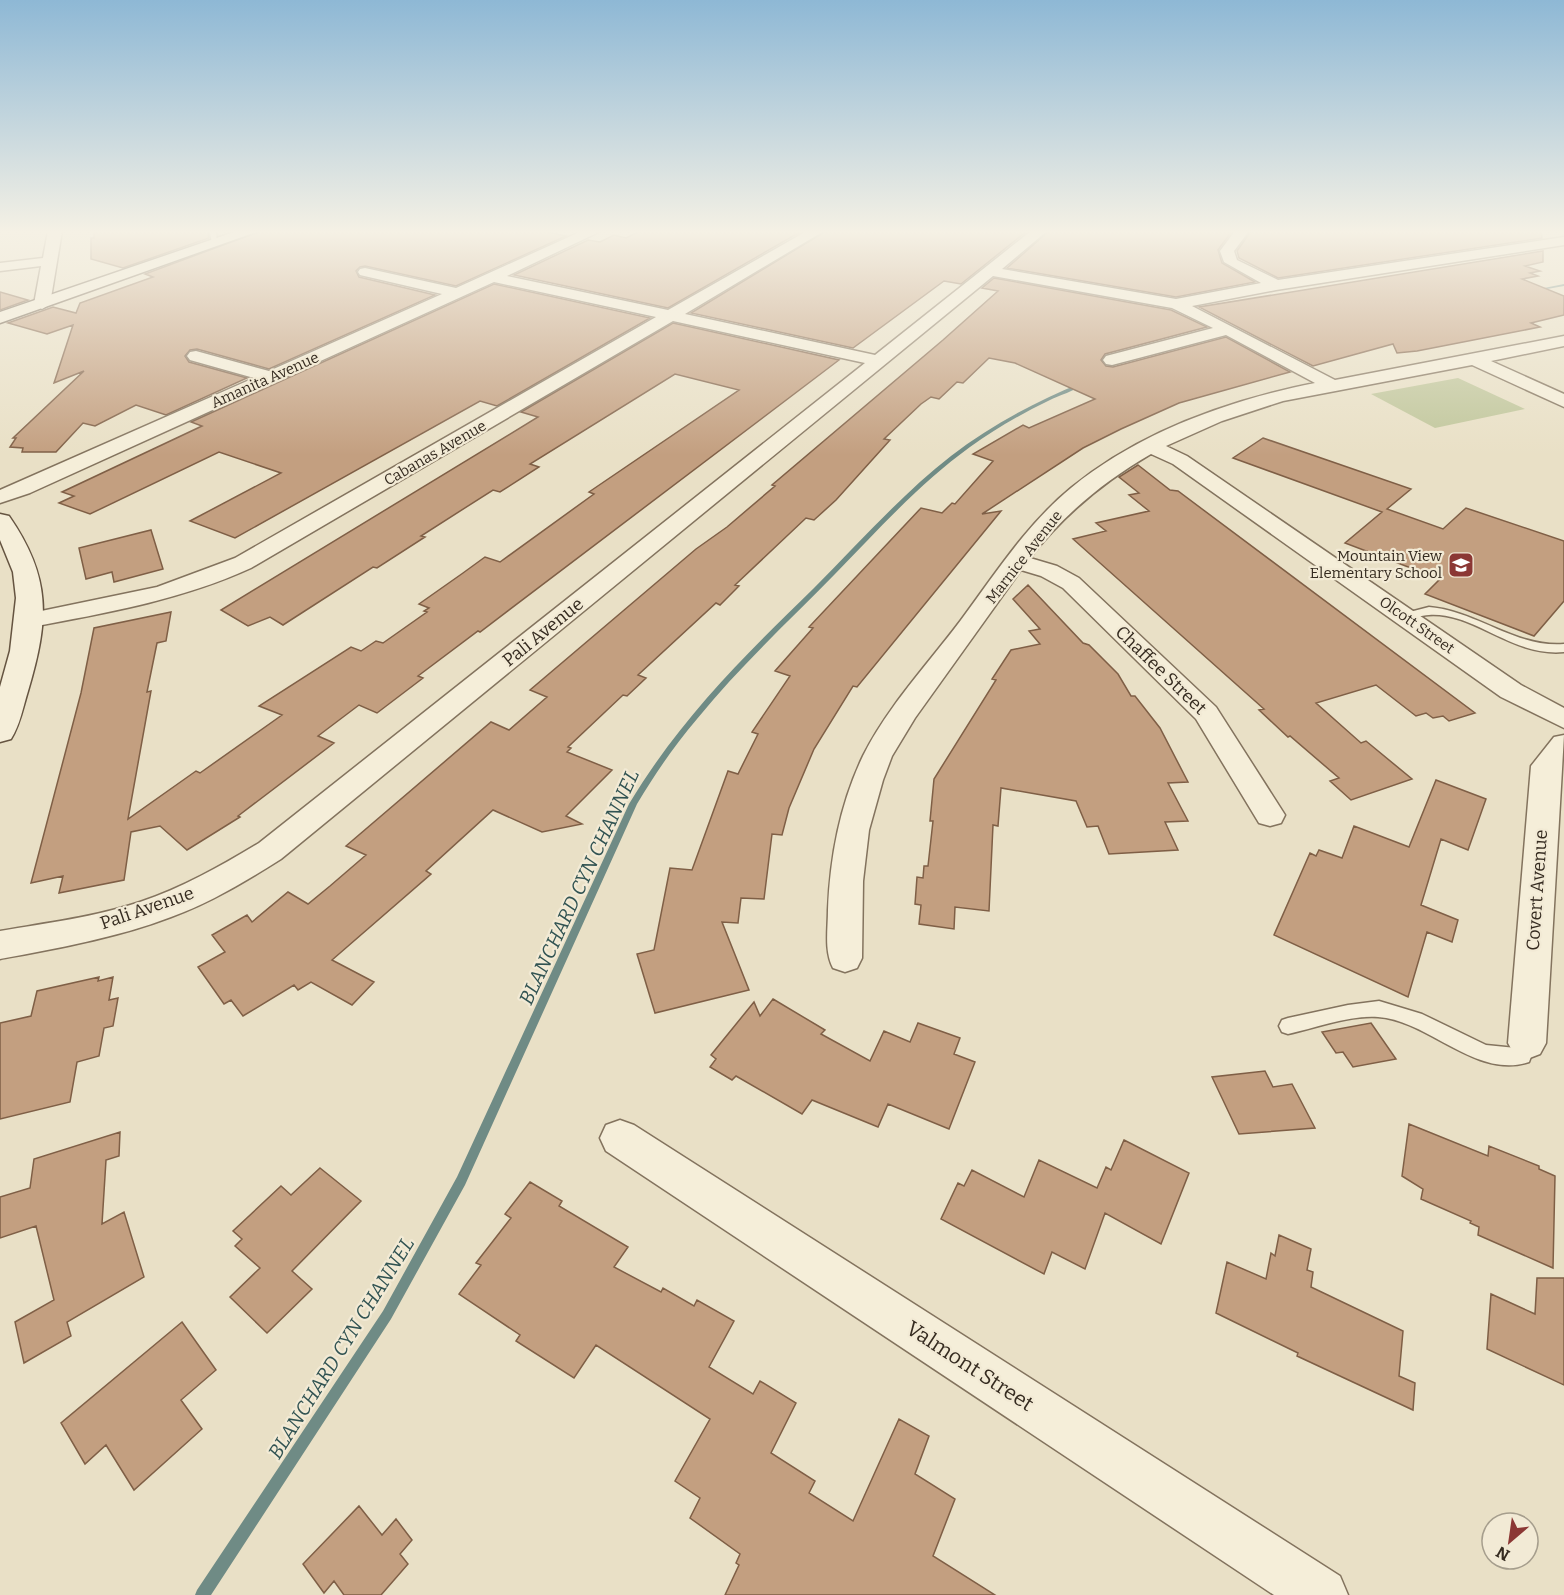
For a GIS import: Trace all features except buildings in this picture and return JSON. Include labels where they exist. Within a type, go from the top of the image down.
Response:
[{"type":"street","points":[[0,318],[38,305]]},
{"type":"street","name":"Amanita Avenue","points":[[0,497],[23,489],[429,305]]},
{"type":"street","points":[[623,305],[879,361]]},
{"type":"street","name":"Cabanas Avenue","points":[[31,620],[168,592],[216,577],[689,305]]},
{"type":"street","name":"Pali Avenue","points":[[0,945],[80,930],[144,914],[203,890],[270,851],[948,305]]},
{"type":"street","points":[[1179,305],[1228,329],[1333,386]]},
{"type":"street","points":[[1112,360],[1228,329]]},
{"type":"street","name":"Marnice Avenue","points":[[845,958],[843,904],[851,850],[857,814],[878,757],[906,710],[1061,508],[1081,491],[1152,447],[1241,408],[1333,386],[1564,341]]},
{"type":"street","points":[[196,356],[271,377]]},
{"type":"street","points":[[1473,359],[1564,401]]},
{"type":"street","name":"Olcott Street","points":[[1152,447],[1180,459],[1511,691],[1564,719]]},
{"type":"street","points":[[0,521],[20,550],[32,599],[31,620],[21,666],[0,732]]},
{"type":"street","name":"Chaffee Street","points":[[1018,562],[1049,571],[1071,583],[1196,701],[1214,725],[1270,815]]},
{"type":"street","name":"Covert Avenue","points":[[1527,1043],[1546,766],[1564,744]]},
{"type":"street","name":"Valmont Street","points":[[620,1138],[1321,1595]]},
{"type":"lane","points":[[1406,617],[1428,611],[1448,613],[1531,645],[1546,649],[1564,648]]},
{"type":"lane","points":[[1288,1026],[1378,1009],[1419,1021],[1491,1055],[1506,1058],[1522,1056],[1527,1043]]},
{"type":"green space","points":[[1458,378],[1525,409],[1435,428],[1371,394]]},
{"type":"waterway","name":"BLANCHARD CYN CHANNEL","points":[[202,1595],[387,1315],[461,1181],[633,804],[672,745],[740,665],[935,472],[999,425],[1083,384]]},
{"type":"place","name":"Mountain View Elementary School","points":[[1461,565]]}]
